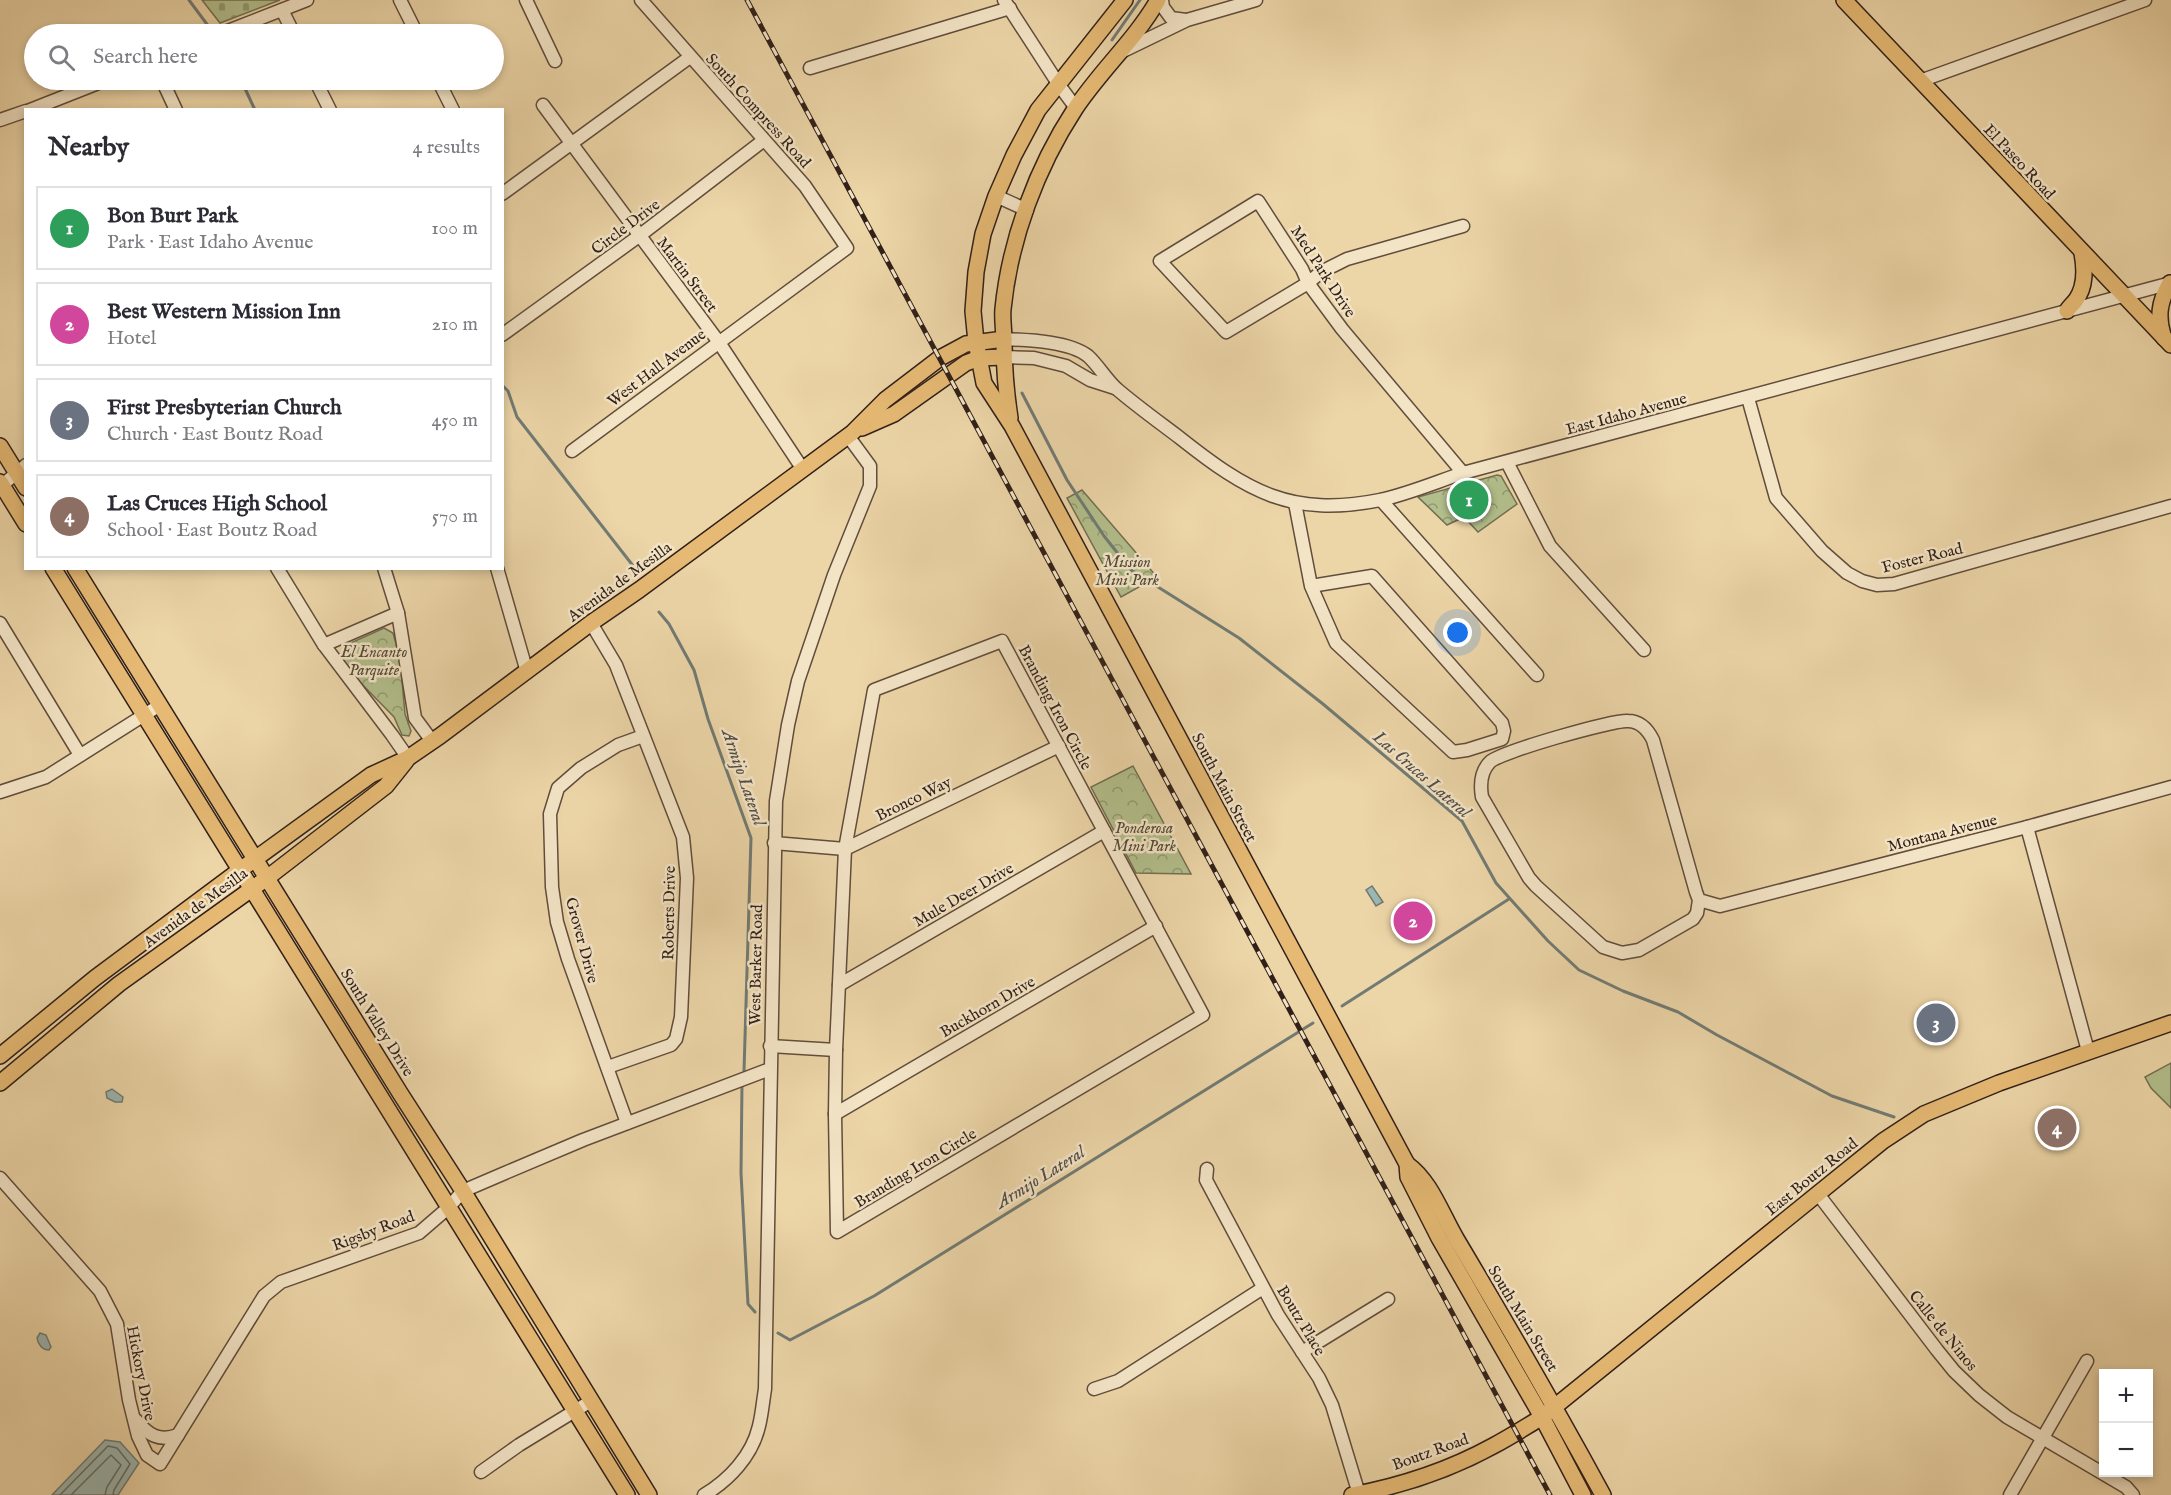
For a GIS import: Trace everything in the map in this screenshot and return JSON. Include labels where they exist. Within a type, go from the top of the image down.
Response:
[{"type":"main road","name":"South Main Street","points":[[1125,0],[1038,110],[1014,155],[996,196],[983,234],[976,272],[973,310],[976,342],[984,383],[1012,426],[1407,1164],[1408,1177],[1439,1238],[1542,1417],[1583,1495]]},
{"type":"main road","name":"South Main Street","points":[[1012,426],[1005,383],[1003,310],[1015,243],[1043,169],[1076,108],[1160,0]]},
{"type":"main road","name":"El Paseo Road","points":[[1844,0],[2167,341]]},
{"type":"main road","points":[[2067,312],[2083,287],[2082,253]]},
{"type":"main road","points":[[2167,341],[2160,325],[2160,306],[2171,283]]},
{"type":"main road","name":"Avenida de Mesilla","points":[[0,1056],[95,978],[240,870],[371,775],[408,758],[432,741],[850,434],[885,400],[940,358],[954,349],[976,342],[1004,339]]},
{"type":"main road","name":"Avenida de Mesilla","points":[[850,434],[894,414],[966,363],[979,358],[1004,357]]},
{"type":"main road","points":[[0,446],[21,469]]},
{"type":"main road","points":[[1,485],[24,521]]},
{"type":"main road","points":[[54,570],[627,1495]]},
{"type":"main road","name":"South Valley Drive","points":[[76,570],[650,1495]]},
{"type":"main road","name":"Avenida de Mesilla","points":[[0,1083],[138,970],[267,878],[386,786],[408,758]]},
{"type":"main road","name":"East Boutz Road","points":[[1516,1433],[1555,1407],[1884,1141],[1924,1114],[1999,1083],[2171,1023]]},
{"type":"main road","points":[[26,1034],[40,1048]]},
{"type":"main road","name":"South Main Street","points":[[1407,1164],[1420,1173],[1603,1495]]},
{"type":"main road","name":"Boutz Road","points":[[1364,1494],[1446,1467],[1492,1447],[1516,1433]]},
{"type":"street","points":[[246,24],[308,0]]},
{"type":"street","points":[[400,0],[412,24]]},
{"type":"street","points":[[526,0],[555,62]]},
{"type":"street","name":"South Compress Road","points":[[641,0],[805,186],[847,248]]},
{"type":"street","points":[[1160,0],[1171,18],[1187,20]]},
{"type":"street","points":[[1122,51],[1187,20],[1256,0]]},
{"type":"street","points":[[1920,81],[2145,0]]},
{"type":"street","points":[[810,68],[1007,4],[1076,108]]},
{"type":"street","points":[[282,10],[289,24]]},
{"type":"street","points":[[504,193],[690,57]]},
{"type":"street","points":[[50,106],[84,90]]},
{"type":"street","points":[[167,90],[175,108]]},
{"type":"street","points":[[320,90],[329,108]]},
{"type":"street","points":[[443,90],[452,108]]},
{"type":"street","name":"Martin Street","points":[[543,105],[718,341],[802,468]]},
{"type":"street","points":[[0,120],[24,112]]},
{"type":"street","name":"Circle Drive","points":[[504,334],[639,236],[764,140]]},
{"type":"street","points":[[996,196],[1027,210]]},
{"type":"street","name":"Med Park Drive","points":[[1308,283],[1226,332],[1160,261],[1258,201],[1302,269],[1308,283],[1342,329],[1463,473]]},
{"type":"street","points":[[1308,283],[1321,272],[1347,259],[1463,226]]},
{"type":"street","name":"West Hall Avenue","points":[[572,450],[847,248]]},
{"type":"street","name":"East Idaho Avenue","points":[[1004,339],[1037,340],[1062,345],[1087,355],[1116,388],[1221,470],[1259,492],[1295,503],[1333,506],[1381,500],[1463,473],[2171,283]]},
{"type":"street","name":"East Idaho Avenue","points":[[1004,357],[1034,358],[1066,366],[1090,380],[1116,388]]},
{"type":"street","name":"Foster Road","points":[[1748,398],[1776,498],[1822,551],[1847,573],[1862,582],[1877,585],[1894,584],[2171,506]]},
{"type":"street","name":"West Barker Road","points":[[704,1495],[722,1484],[742,1462],[752,1445],[759,1427],[765,1389],[776,801],[798,681],[834,575],[870,486],[870,466],[850,434]]},
{"type":"street","points":[[1507,462],[1550,546],[1644,650]]},
{"type":"street","points":[[1,485],[21,469]]},
{"type":"street","points":[[1381,500],[1537,675]]},
{"type":"street","points":[[1295,503],[1311,586],[1336,643],[1453,752],[1502,739],[1504,731],[1502,723],[1372,576],[1311,586]]},
{"type":"street","points":[[278,570],[324,645],[408,758]]},
{"type":"street","points":[[385,570],[398,613],[415,718],[432,741]]},
{"type":"street","points":[[497,570],[527,672]]},
{"type":"street","points":[[324,645],[398,613]]},
{"type":"street","points":[[0,623],[80,755]]},
{"type":"street","name":"Roberts Drive","points":[[591,623],[616,665],[682,837],[687,878],[681,1017],[676,1039],[671,1045],[608,1067]]},
{"type":"street","name":"Branding Iron Circle","points":[[1002,641],[1059,746],[1203,1015],[837,1232],[836,1050],[845,849],[874,690],[1002,641]]},
{"type":"street","points":[[0,792],[46,777],[160,705]]},
{"type":"street","points":[[1629,721],[1638,723],[1645,728],[1653,740],[1700,900],[1698,913],[1694,919],[1639,950],[1623,953],[1604,947],[1529,878],[1482,797],[1481,788],[1485,768],[1492,760],[1503,754],[1533,745],[1611,724],[1629,721]]},
{"type":"street","name":"Grover Drive","points":[[627,1123],[557,922],[552,887],[550,814],[558,788],[581,768],[618,745],[643,736]]},
{"type":"street","name":"Bronco Way","points":[[845,849],[1059,746]]},
{"type":"street","name":"Montana Avenue","points":[[1700,900],[1720,906],[2027,827],[2171,787]]},
{"type":"street","points":[[2027,827],[2088,1051]]},
{"type":"street","name":"Mule Deer Drive","points":[[839,985],[1104,831]]},
{"type":"street","points":[[774,843],[845,849]]},
{"type":"street","name":"Buckhorn Drive","points":[[835,1114],[1156,926]]},
{"type":"street","points":[[770,1046],[836,1050]]},
{"type":"street","name":"Rigsby Road","points":[[160,1464],[264,1296],[281,1282],[419,1233],[448,1208],[463,1191],[627,1123],[770,1069]]},
{"type":"street","name":"Boutz Place","points":[[1207,1169],[1206,1180],[1263,1288],[1319,1378],[1332,1405],[1364,1494]]},
{"type":"street","name":"Hickory Drive","points":[[0,1178],[100,1291],[117,1324],[138,1436],[147,1455],[160,1464]]},
{"type":"street","name":"Calle de Ninos","points":[[1818,1194],[1954,1371],[1979,1395],[2007,1417],[2126,1487],[2133,1495]]},
{"type":"street","points":[[1095,1389],[1118,1381],[1263,1288]]},
{"type":"street","points":[[1302,1353],[1388,1299]]},
{"type":"street","points":[[2010,1495],[2087,1361]]},
{"type":"street","points":[[481,1472],[519,1445],[591,1401]]},
{"type":"street","points":[[133,1416],[155,1438],[168,1439],[178,1435]]},
{"type":"green space","points":[[202,0],[280,0],[220,23]]},
{"type":"green space","points":[[1497,475],[1501,476],[1517,504],[1478,532],[1464,517],[1447,525],[1418,497]]},
{"type":"green space","name":"Mission Mini Park","points":[[1082,490],[1157,577],[1121,597],[1067,498]]},
{"type":"green space","name":"El Encanto Parquite","points":[[384,628],[393,633],[400,658],[405,714],[411,731],[409,736],[402,735],[394,717],[351,673],[341,657],[344,646]]},
{"type":"green space","name":"Ponderosa Mini Park","points":[[1133,766],[1191,874],[1136,873],[1091,787]]},
{"type":"green space","points":[[2171,1063],[2171,1108],[2151,1088],[2145,1077]]},
{"type":"water","points":[[1372,886],[1383,902],[1376,906],[1366,890]]},
{"type":"water","points":[[112,1089],[123,1097],[122,1102],[115,1102],[107,1098],[106,1092]]},
{"type":"water","points":[[40,1333],[46,1335],[51,1347],[49,1350],[42,1348],[38,1342],[37,1338]]},
{"type":"water","points":[[105,1440],[120,1442],[139,1463],[118,1495],[52,1495]]},
{"type":"waterway","name":"Armijo Lateral","points":[[189,0],[207,24]]},
{"type":"waterway","name":"Las Cruces Lateral","points":[[1112,40],[1140,0]]},
{"type":"waterway","name":"Armijo Lateral","points":[[246,90],[254,108]]},
{"type":"waterway","name":"Armijo Lateral","points":[[504,387],[508,391],[517,417],[634,567]]},
{"type":"waterway","name":"Las Cruces Lateral","points":[[1022,393],[1067,480],[1104,536],[1131,570],[1239,638],[1323,704],[1462,821],[1496,883],[1548,941],[1579,970],[1623,991],[1678,1012],[1832,1096],[1894,1117]]},
{"type":"waterway","name":"Armijo Lateral","points":[[659,612],[669,624],[694,670],[708,719],[751,838],[744,1071]]},
{"type":"waterway","name":"Armijo Lateral","points":[[1342,1006],[1509,899]]},
{"type":"waterway","name":"Armijo Lateral","points":[[778,1333],[790,1340],[874,1296],[1313,1023]]},
{"type":"waterway","name":"Armijo Lateral","points":[[742,1083],[741,1173],[748,1304],[755,1312]]},
{"type":"railway","points":[[747,0],[1550,1495]]},
{"type":"place","name":"Bon Burt Park","points":[[1469,500]]},
{"type":"place","name":"Best Western Mission Inn","points":[[1413,921]]},
{"type":"place","name":"First Presbyterian Church","points":[[1936,1023]]},
{"type":"place","name":"Las Cruces High School","points":[[2057,1128]]}]
